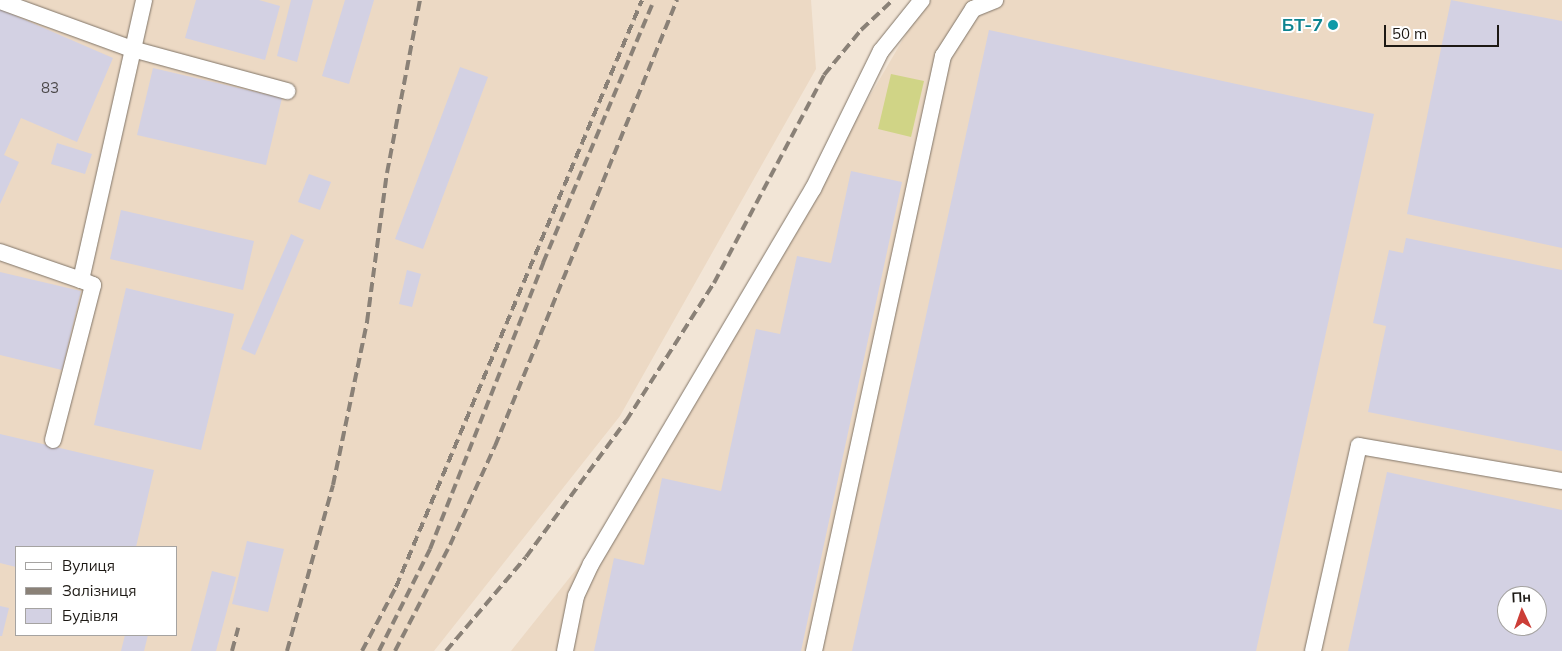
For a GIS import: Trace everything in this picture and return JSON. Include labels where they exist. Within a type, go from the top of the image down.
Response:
[{"type":"lane","points":[[81,280],[144,0]]},
{"type":"lane","points":[[565,651],[576,596],[591,564],[813,189],[881,51],[922,0]]},
{"type":"lane","points":[[814,651],[943,56],[973,9],[995,0]]},
{"type":"lane","points":[[0,1],[132,49],[287,91]]},
{"type":"lane","points":[[0,252],[93,285],[53,440]]},
{"type":"lane","points":[[1313,651],[1360,446],[1562,481]]},
{"type":"shaded area","points":[[0,0],[811,0],[816,69],[620,416],[434,651],[0,651]]},
{"type":"shaded area","points":[[926,0],[1562,0],[1562,651],[511,651],[638,492]]},
{"type":"green space","points":[[891,74],[924,81],[911,137],[878,129]]},
{"type":"building","points":[[196,0],[259,0],[280,6],[265,60],[185,38]]},
{"type":"building","points":[[291,0],[313,0],[297,62],[277,56]]},
{"type":"building","points":[[345,0],[374,0],[349,84],[322,76]]},
{"type":"building","points":[[1451,0],[1562,21],[1562,248],[1407,214]]},
{"type":"building","points":[[0,9],[113,58],[77,142],[21,118],[4,155],[19,162],[0,204]]},
{"type":"building","points":[[989,30],[1374,114],[1256,651],[852,651]]},
{"type":"building","points":[[460,67],[488,77],[423,249],[395,239]]},
{"type":"building","points":[[153,68],[282,98],[266,165],[137,135]]},
{"type":"building","points":[[57,143],[92,154],[85,174],[51,164]]},
{"type":"building","points":[[851,171],[902,182],[801,651],[594,651],[614,558],[644,565],[662,478],[721,491],[756,329],[780,334],[797,256],[831,263]]},
{"type":"building","points":[[309,174],[331,182],[320,210],[298,202]]},
{"type":"building","points":[[121,210],[254,241],[243,290],[110,259]]},
{"type":"building","points":[[291,234],[304,240],[255,355],[241,349]]},
{"type":"building","points":[[1406,238],[1562,270],[1562,451],[1368,412],[1386,326],[1373,323],[1389,250],[1403,253]]},
{"type":"building","points":[[407,270],[421,274],[412,307],[399,304]]},
{"type":"building","points":[[0,272],[81,291],[62,370],[0,355]]},
{"type":"building","points":[[126,288],[234,314],[201,450],[94,425]]},
{"type":"building","points":[[0,434],[154,470],[136,546],[15,546],[15,567],[0,563]]},
{"type":"building","points":[[1387,472],[1562,510],[1562,651],[1348,651]]},
{"type":"building","points":[[247,541],[284,549],[268,612],[232,604]]},
{"type":"building","points":[[212,571],[236,577],[216,651],[191,651]]},
{"type":"building","points":[[0,606],[9,608],[2,636],[0,636]]},
{"type":"building","points":[[125,636],[148,636],[144,651],[121,651]]},
{"type":"railway","points":[[287,651],[333,485],[367,322],[387,173],[420,0]]},
{"type":"railway","points":[[362,651],[396,587],[642,0]]},
{"type":"railway","points":[[379,651],[430,549],[543,263],[654,0]]},
{"type":"railway","points":[[395,651],[450,545],[495,446],[677,0]]},
{"type":"railway","points":[[446,651],[526,557],[626,421],[714,283],[824,75],[861,30],[893,0]]},
{"type":"railway","points":[[232,651],[238,628]]},
{"type":"place","name":"БТ-7","points":[[1333,25]]}]
